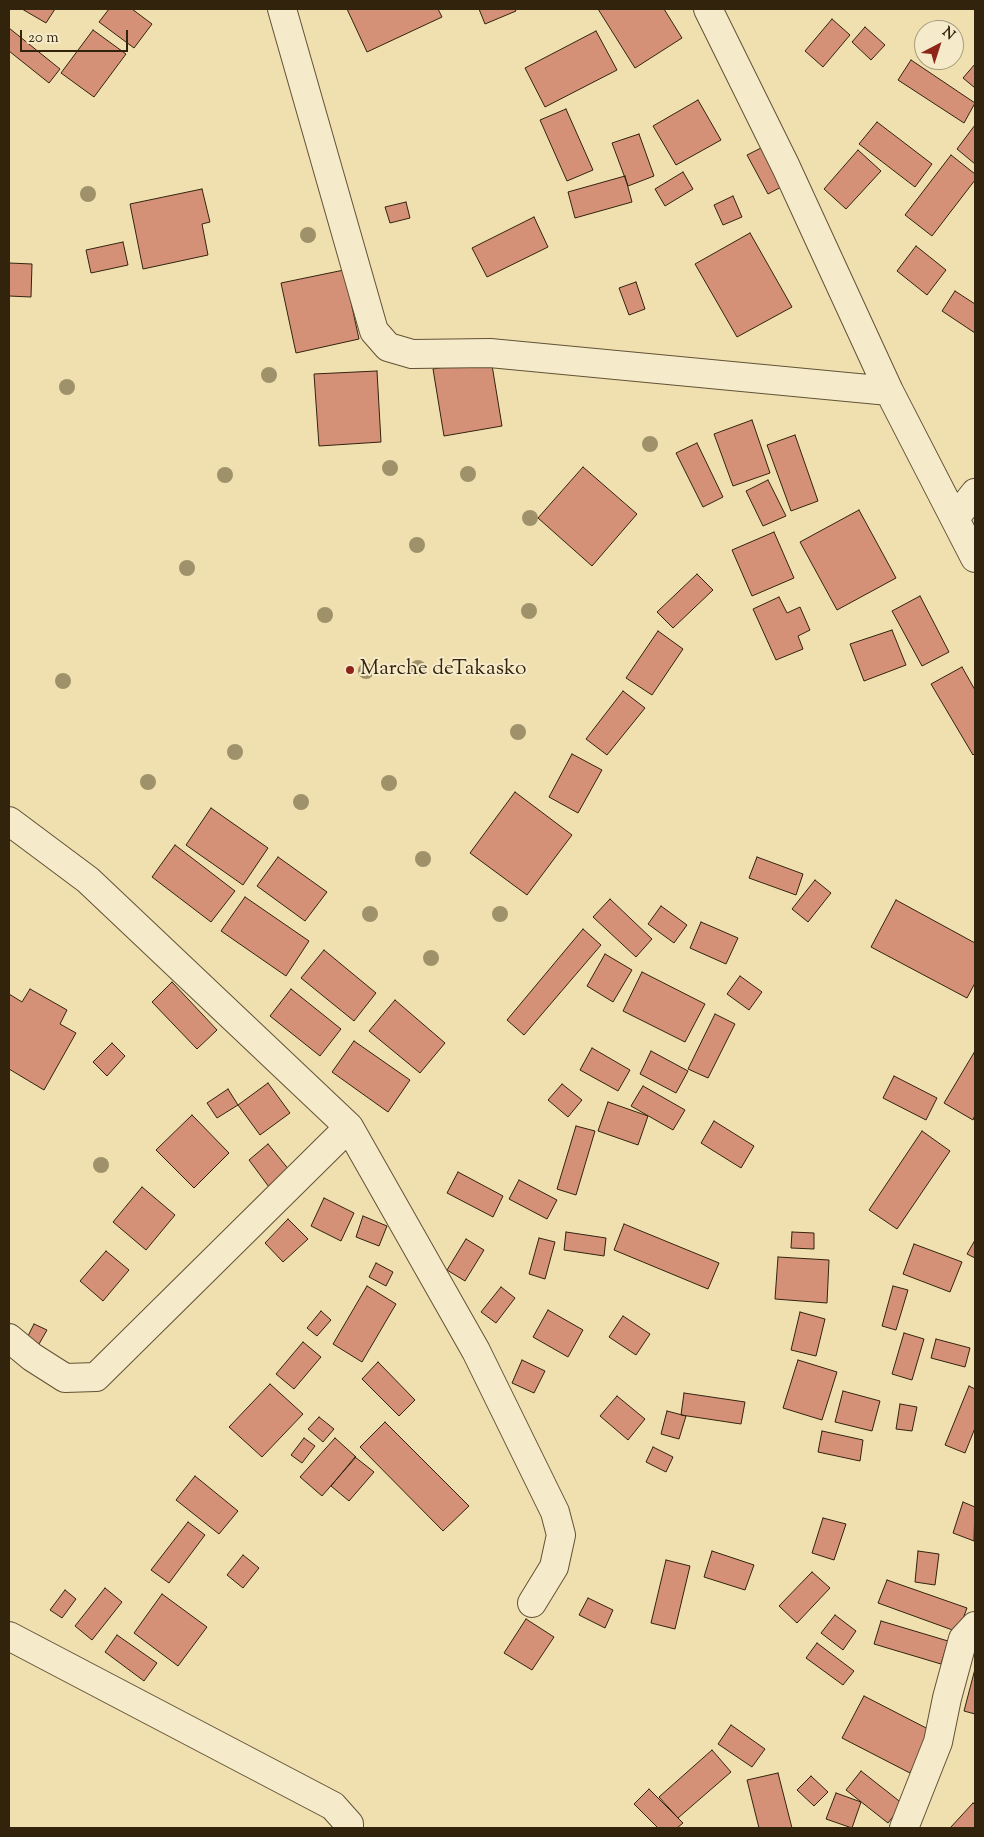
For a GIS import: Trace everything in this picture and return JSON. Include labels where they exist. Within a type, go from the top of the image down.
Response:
[{"type":"street","points":[[282,9],[374,331],[388,347],[412,354],[490,353],[889,391]]},
{"type":"street","points":[[708,9],[786,167],[889,391],[975,558]]},
{"type":"street","points":[[955,518],[975,493]]},
{"type":"street","points":[[9,821],[88,880],[349,1127],[476,1351],[555,1512],[561,1535],[554,1566],[532,1603]]},
{"type":"street","points":[[9,1338],[32,1358],[65,1378],[96,1376],[349,1127]]},
{"type":"street","points":[[904,1828],[938,1742],[947,1698],[963,1639],[975,1626]]},
{"type":"street","points":[[9,1636],[333,1806],[349,1824],[349,1828]]},
{"type":"building","points":[[22,9],[55,9],[46,23]]},
{"type":"building","points":[[109,9],[132,9],[152,24],[134,48],[99,22]]},
{"type":"building","points":[[347,9],[438,9],[442,17],[367,52]]},
{"type":"building","points":[[479,9],[515,9],[516,11],[485,24]]},
{"type":"building","points":[[598,9],[664,9],[682,38],[635,68]]},
{"type":"building","points":[[832,19],[850,35],[823,67],[805,51]]},
{"type":"building","points":[[865,27],[885,45],[871,60],[852,42]]},
{"type":"building","points":[[9,28],[60,69],[49,83],[9,51]]},
{"type":"building","points":[[93,30],[126,54],[94,97],[61,73]]},
{"type":"building","points":[[596,31],[617,70],[545,107],[525,68]]},
{"type":"building","points":[[911,60],[914,62],[914,70],[926,70],[975,103],[964,123],[898,80]]},
{"type":"building","points":[[975,64],[975,88],[963,78]]},
{"type":"building","points":[[698,100],[721,140],[676,165],[653,126]]},
{"type":"building","points":[[566,109],[593,170],[567,181],[540,120]]},
{"type":"building","points":[[877,122],[932,164],[915,187],[859,144]]},
{"type":"building","points":[[975,125],[975,164],[957,149]]},
{"type":"building","points":[[639,134],[654,176],[628,186],[612,143]]},
{"type":"building","points":[[765,146],[785,185],[768,194],[747,155]]},
{"type":"building","points":[[858,150],[881,171],[846,209],[824,189]]},
{"type":"building","points":[[951,155],[975,174],[975,180],[932,236],[905,215]]},
{"type":"building","points":[[683,172],[693,189],[665,206],[655,189]]},
{"type":"building","points":[[625,176],[632,202],[575,218],[568,192]]},
{"type":"building","points":[[202,189],[210,222],[202,224],[208,255],[143,269],[130,204]]},
{"type":"building","points":[[733,196],[742,217],[723,225],[714,205]]},
{"type":"building","points":[[406,202],[410,218],[390,223],[385,207]]},
{"type":"building","points":[[534,217],[548,247],[487,277],[472,248]]},
{"type":"building","points":[[750,233],[792,307],[737,337],[695,264]]},
{"type":"building","points":[[123,242],[128,265],[91,273],[86,250]]},
{"type":"building","points":[[916,246],[946,270],[927,295],[897,271]]},
{"type":"building","points":[[9,263],[32,264],[31,297],[9,296]]},
{"type":"building","points":[[344,270],[359,339],[296,353],[281,283]]},
{"type":"building","points":[[636,282],[645,309],[629,315],[619,288]]},
{"type":"building","points":[[955,291],[975,304],[975,333],[942,311]]},
{"type":"building","points":[[491,359],[502,426],[444,436],[433,369]]},
{"type":"building","points":[[377,371],[381,442],[319,446],[314,374]]},
{"type":"building","points":[[752,420],[770,473],[733,486],[714,434]]},
{"type":"building","points":[[795,435],[818,501],[791,511],[767,445]]},
{"type":"building","points":[[697,443],[723,497],[703,507],[676,453]]},
{"type":"building","points":[[583,467],[637,514],[592,566],[538,518]]},
{"type":"building","points":[[768,480],[786,516],[763,526],[746,491]]},
{"type":"building","points":[[859,510],[896,578],[837,610],[800,542]]},
{"type":"building","points":[[774,532],[794,578],[752,596],[732,550]]},
{"type":"building","points":[[697,574],[713,590],[673,628],[657,612]]},
{"type":"building","points":[[920,596],[949,652],[922,666],[892,611]]},
{"type":"building","points":[[779,597],[787,613],[800,607],[810,630],[798,636],[803,649],[776,660],[753,609]]},
{"type":"building","points":[[892,630],[906,665],[864,681],[850,644]]},
{"type":"building","points":[[658,631],[683,649],[652,695],[626,678]]},
{"type":"building","points":[[962,667],[975,690],[975,753],[973,755],[931,684]]},
{"type":"building","points":[[623,691],[645,708],[607,755],[586,739]]},
{"type":"building","points":[[572,754],[602,770],[578,813],[549,797]]},
{"type":"building","points":[[515,792],[572,835],[527,895],[470,853]]},
{"type":"building","points":[[211,808],[268,848],[243,885],[186,845]]},
{"type":"building","points":[[175,845],[235,891],[211,922],[152,877]]},
{"type":"building","points":[[278,857],[327,892],[305,921],[257,886]]},
{"type":"building","points":[[757,857],[803,874],[796,895],[749,878]]},
{"type":"building","points":[[815,880],[831,893],[808,922],[792,909]]},
{"type":"building","points":[[245,897],[309,941],[286,976],[221,931]]},
{"type":"building","points":[[610,899],[652,939],[636,957],[593,917]]},
{"type":"building","points":[[896,900],[975,943],[975,983],[967,998],[871,947]]},
{"type":"building","points":[[661,906],[687,925],[674,943],[648,924]]},
{"type":"building","points":[[701,922],[738,938],[726,964],[690,948]]},
{"type":"building","points":[[583,929],[601,945],[524,1035],[507,1020]]},
{"type":"building","points":[[324,950],[376,993],[354,1021],[301,978]]},
{"type":"building","points":[[605,954],[632,970],[613,1002],[587,986]]},
{"type":"building","points":[[642,972],[705,1004],[685,1042],[623,1011]]},
{"type":"building","points":[[740,976],[762,992],[749,1010],[727,994]]},
{"type":"building","points":[[172,982],[217,1030],[197,1049],[152,1002]]},
{"type":"building","points":[[30,989],[67,1010],[60,1024],[76,1033],[44,1090],[9,1069],[9,994],[22,1002]]},
{"type":"building","points":[[291,989],[341,1029],[320,1056],[270,1016]]},
{"type":"building","points":[[395,1000],[445,1043],[420,1073],[369,1031]]},
{"type":"building","points":[[715,1014],[735,1024],[708,1078],[688,1069]]},
{"type":"building","points":[[354,1041],[410,1080],[388,1112],[332,1072]]},
{"type":"building","points":[[112,1043],[125,1056],[107,1076],[93,1062]]},
{"type":"building","points":[[592,1048],[630,1070],[618,1091],[580,1070]]},
{"type":"building","points":[[651,1051],[688,1071],[676,1093],[640,1074]]},
{"type":"building","points":[[975,1051],[975,1115],[973,1120],[944,1103]]},
{"type":"building","points":[[894,1076],[937,1098],[926,1120],[883,1098]]},
{"type":"building","points":[[268,1083],[290,1113],[260,1135],[238,1105]]},
{"type":"building","points":[[562,1084],[582,1100],[568,1117],[548,1100]]},
{"type":"building","points":[[643,1086],[685,1110],[673,1130],[631,1106]]},
{"type":"building","points":[[228,1089],[238,1105],[217,1118],[207,1103]]},
{"type":"building","points":[[608,1102],[648,1116],[638,1145],[598,1131]]},
{"type":"building","points":[[192,1115],[229,1153],[194,1188],[156,1150]]},
{"type":"building","points":[[714,1121],[754,1146],[741,1168],[701,1143]]},
{"type":"building","points":[[576,1126],[595,1131],[576,1195],[557,1189]]},
{"type":"building","points":[[922,1131],[950,1151],[897,1229],[869,1210]]},
{"type":"building","points":[[268,1144],[290,1171],[269,1187],[249,1160]]},
{"type":"building","points":[[458,1172],[503,1196],[493,1217],[447,1193]]},
{"type":"building","points":[[519,1180],[557,1200],[547,1219],[509,1199]]},
{"type":"building","points":[[142,1187],[175,1215],[146,1250],[113,1222]]},
{"type":"building","points":[[324,1198],[354,1213],[341,1241],[311,1226]]},
{"type":"building","points":[[363,1216],[387,1226],[379,1246],[356,1237]]},
{"type":"building","points":[[288,1219],[308,1239],[283,1262],[265,1243]]},
{"type":"building","points":[[624,1224],[719,1263],[708,1289],[614,1250]]},
{"type":"building","points":[[566,1232],[606,1238],[604,1256],[564,1250]]},
{"type":"building","points":[[792,1232],[814,1233],[814,1249],[791,1248]]},
{"type":"building","points":[[539,1238],[555,1242],[545,1279],[529,1274]]},
{"type":"building","points":[[466,1239],[484,1250],[465,1281],[447,1270]]},
{"type":"building","points":[[975,1240],[975,1258],[967,1254]]},
{"type":"building","points":[[914,1244],[962,1262],[950,1292],[903,1274]]},
{"type":"building","points":[[106,1251],[129,1270],[103,1301],[80,1281]]},
{"type":"building","points":[[778,1257],[829,1260],[827,1303],[775,1299]]},
{"type":"building","points":[[376,1263],[393,1272],[386,1286],[369,1277]]},
{"type":"building","points":[[367,1286],[396,1304],[362,1362],[333,1344]]},
{"type":"building","points":[[893,1286],[908,1290],[896,1330],[882,1326]]},
{"type":"building","points":[[501,1287],[515,1298],[496,1323],[481,1312]]},
{"type":"building","points":[[548,1310],[583,1330],[568,1357],[533,1337]]},
{"type":"building","points":[[321,1311],[331,1320],[317,1336],[307,1328]]},
{"type":"building","points":[[800,1312],[825,1319],[816,1356],[791,1350]]},
{"type":"building","points":[[623,1316],[650,1334],[636,1355],[609,1337]]},
{"type":"building","points":[[34,1324],[47,1330],[39,1344],[27,1338]]},
{"type":"building","points":[[904,1333],[924,1339],[912,1380],[892,1374]]},
{"type":"building","points":[[936,1339],[970,1348],[965,1367],[931,1358]]},
{"type":"building","points":[[303,1342],[321,1357],[294,1389],[276,1374]]},
{"type":"building","points":[[522,1360],[545,1371],[534,1393],[512,1383]]},
{"type":"building","points":[[798,1360],[837,1372],[822,1420],[783,1408]]},
{"type":"building","points":[[378,1362],[415,1400],[399,1416],[362,1379]]},
{"type":"building","points":[[270,1384],[303,1414],[262,1457],[229,1427]]},
{"type":"building","points":[[969,1386],[975,1389],[975,1428],[965,1453],[945,1445]]},
{"type":"building","points":[[843,1391],[880,1401],[872,1431],[835,1422]]},
{"type":"building","points":[[684,1393],[745,1402],[741,1424],[681,1415]]},
{"type":"building","points":[[617,1396],[645,1419],[628,1440],[600,1416]]},
{"type":"building","points":[[900,1404],[917,1407],[912,1431],[896,1429]]},
{"type":"building","points":[[667,1411],[686,1416],[679,1439],[661,1434]]},
{"type":"building","points":[[319,1417],[334,1429],[323,1442],[308,1429]]},
{"type":"building","points":[[385,1422],[469,1506],[443,1531],[360,1447]]},
{"type":"building","points":[[822,1431],[863,1440],[860,1461],[818,1452]]},
{"type":"building","points":[[304,1438],[315,1446],[302,1463],[291,1455]]},
{"type":"building","points":[[335,1438],[356,1457],[322,1496],[300,1477]]},
{"type":"building","points":[[653,1447],[673,1457],[666,1472],[646,1462]]},
{"type":"building","points":[[355,1457],[374,1472],[349,1501],[331,1486]]},
{"type":"building","points":[[195,1476],[238,1511],[219,1534],[176,1500]]},
{"type":"building","points":[[963,1502],[975,1507],[974,1541],[953,1533]]},
{"type":"building","points":[[823,1518],[846,1524],[834,1560],[812,1553]]},
{"type":"building","points":[[188,1522],[205,1535],[169,1583],[151,1570]]},
{"type":"building","points":[[712,1551],[754,1565],[745,1590],[704,1577]]},
{"type":"building","points":[[918,1551],[939,1554],[935,1585],[915,1582]]},
{"type":"building","points":[[243,1555],[259,1568],[243,1588],[227,1575]]},
{"type":"building","points":[[666,1560],[690,1566],[675,1629],[651,1623]]},
{"type":"building","points":[[812,1572],[830,1588],[797,1623],[779,1606]]},
{"type":"building","points":[[887,1580],[967,1608],[958,1632],[878,1603]]},
{"type":"building","points":[[105,1588],[122,1602],[92,1640],[75,1626]]},
{"type":"building","points":[[65,1590],[76,1599],[62,1618],[50,1610]]},
{"type":"building","points":[[162,1594],[207,1627],[178,1666],[134,1633]]},
{"type":"building","points":[[588,1598],[613,1610],[605,1628],[579,1615]]},
{"type":"building","points":[[835,1615],[856,1631],[843,1650],[821,1633]]},
{"type":"building","points":[[526,1619],[554,1637],[532,1670],[504,1653]]},
{"type":"building","points":[[881,1621],[948,1641],[941,1664],[874,1644]]},
{"type":"building","points":[[117,1635],[157,1663],[144,1681],[105,1652]]},
{"type":"building","points":[[817,1643],[854,1671],[843,1685],[806,1658]]},
{"type":"building","points":[[975,1669],[975,1714],[964,1711]]},
{"type":"building","points":[[864,1696],[932,1731],[910,1773],[842,1738]]},
{"type":"building","points":[[731,1725],[765,1749],[752,1767],[718,1744]]},
{"type":"building","points":[[712,1750],[731,1772],[678,1818],[659,1797]]},
{"type":"building","points":[[861,1771],[903,1804],[888,1823],[846,1790]]},
{"type":"building","points":[[778,1773],[792,1828],[759,1828],[747,1780]]},
{"type":"building","points":[[811,1776],[828,1792],[814,1806],[797,1790]]},
{"type":"building","points":[[649,1789],[683,1823],[677,1828],[658,1828],[634,1804]]},
{"type":"building","points":[[836,1793],[861,1802],[852,1828],[826,1819]]},
{"type":"building","points":[[973,1803],[975,1805],[975,1828],[950,1828]]},
{"type":"place","name":"Marche deTakasko","points":[[350,670]]}]
